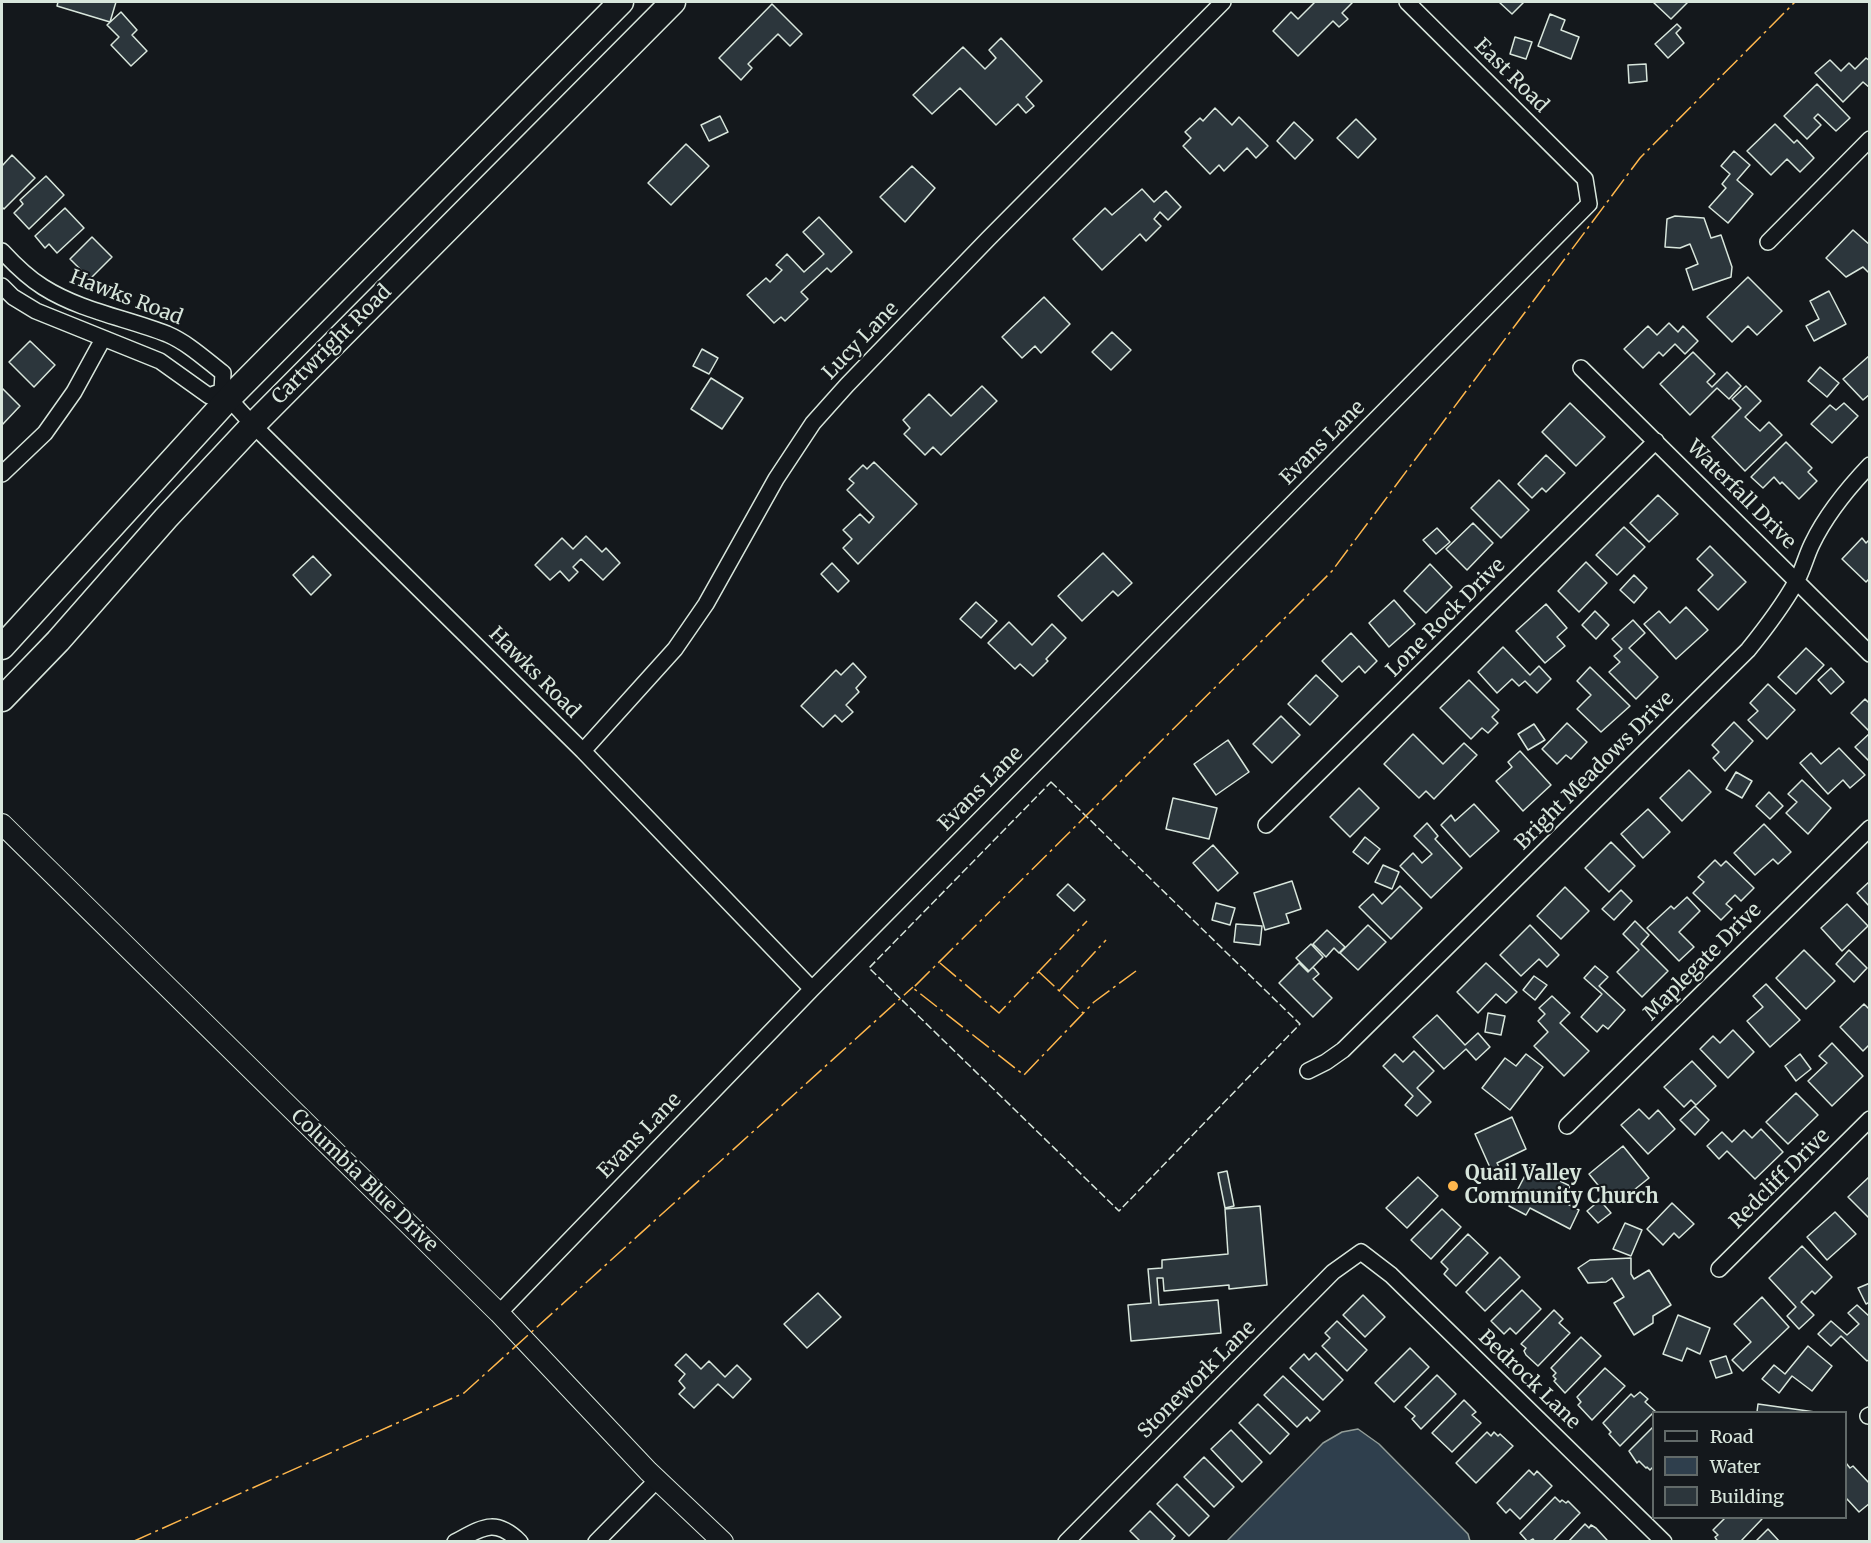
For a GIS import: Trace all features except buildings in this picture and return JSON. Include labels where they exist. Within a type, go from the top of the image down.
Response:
[{"type":"main road","name":"Cartwright Road","points":[[2,647],[225,395],[621,2]]},
{"type":"main road","name":"Cartwright Road","points":[[2,699],[58,641],[166,518],[253,425],[673,2]]},
{"type":"main road","points":[[591,31],[619,56]]},
{"type":"street","name":"Lucy Lane","points":[[583,752],[675,649],[706,604],[776,479],[813,423],[973,255],[1223,2]]},
{"type":"street","name":"East Road","points":[[1407,2],[1584,179]]},
{"type":"street","points":[[1767,242],[1869,139]]},
{"type":"street","name":"Evans Lane","points":[[498,1313],[812,989],[1589,204],[1584,179]]},
{"type":"street","name":"Hawks Road","points":[[2,251],[22,272],[43,287],[67,300],[167,334],[186,344],[223,373],[225,395],[253,425],[583,752],[812,989]]},
{"type":"street","points":[[2,286],[13,297],[36,311],[160,361],[209,396],[225,395]]},
{"type":"street","points":[[2,474],[45,433],[74,392],[103,339]]},
{"type":"street","name":"Waterfall Drive","points":[[1581,368],[1869,654]]},
{"type":"street","name":"Lone Rock Drive","points":[[1266,825],[1656,441]]},
{"type":"street","name":"Bright Meadows Drive","points":[[1308,1071],[1343,1050],[1748,650],[1771,621],[1797,580],[1812,543],[1829,516],[1869,465]]},
{"type":"street","name":"Columbia Blue Drive","points":[[2,824],[498,1313],[657,1480],[723,1542]]},
{"type":"street","name":"Maplegate Drive","points":[[1567,1126],[1869,828]]},
{"type":"street","name":"Redcliff Drive","points":[[1719,1269],[1869,1119]]},
{"type":"street","name":"Stonework Lane","points":[[1066,1542],[1333,1272],[1361,1252]]},
{"type":"street","name":"Bedrock Lane","points":[[1361,1252],[1391,1275],[1664,1542]]},
{"type":"street","points":[[596,1542],[657,1480]]},
{"type":"street","points":[[455,1542],[477,1530],[495,1526],[510,1532],[520,1542]]},
{"type":"water","points":[[1358,1429],[1379,1444],[1468,1534],[1470,1541],[1227,1541],[1323,1443],[1342,1432]]},
{"type":"fence","points":[[1051,782],[1300,1024],[1119,1211],[869,968],[1051,782]]},
{"type":"power","points":[[1136,971],[1094,1002],[1024,1075],[913,988],[1332,571],[1640,158],[1795,2]]},
{"type":"power","points":[[940,963],[999,1013],[1087,921]]},
{"type":"power","points":[[1059,991],[1106,940]]},
{"type":"power","points":[[1039,972],[1083,1013]]},
{"type":"power","points":[[132,1542],[464,1393],[913,987]]},
{"type":"place","name":"Quail Valley Community Church","points":[[1453,1186]]}]
